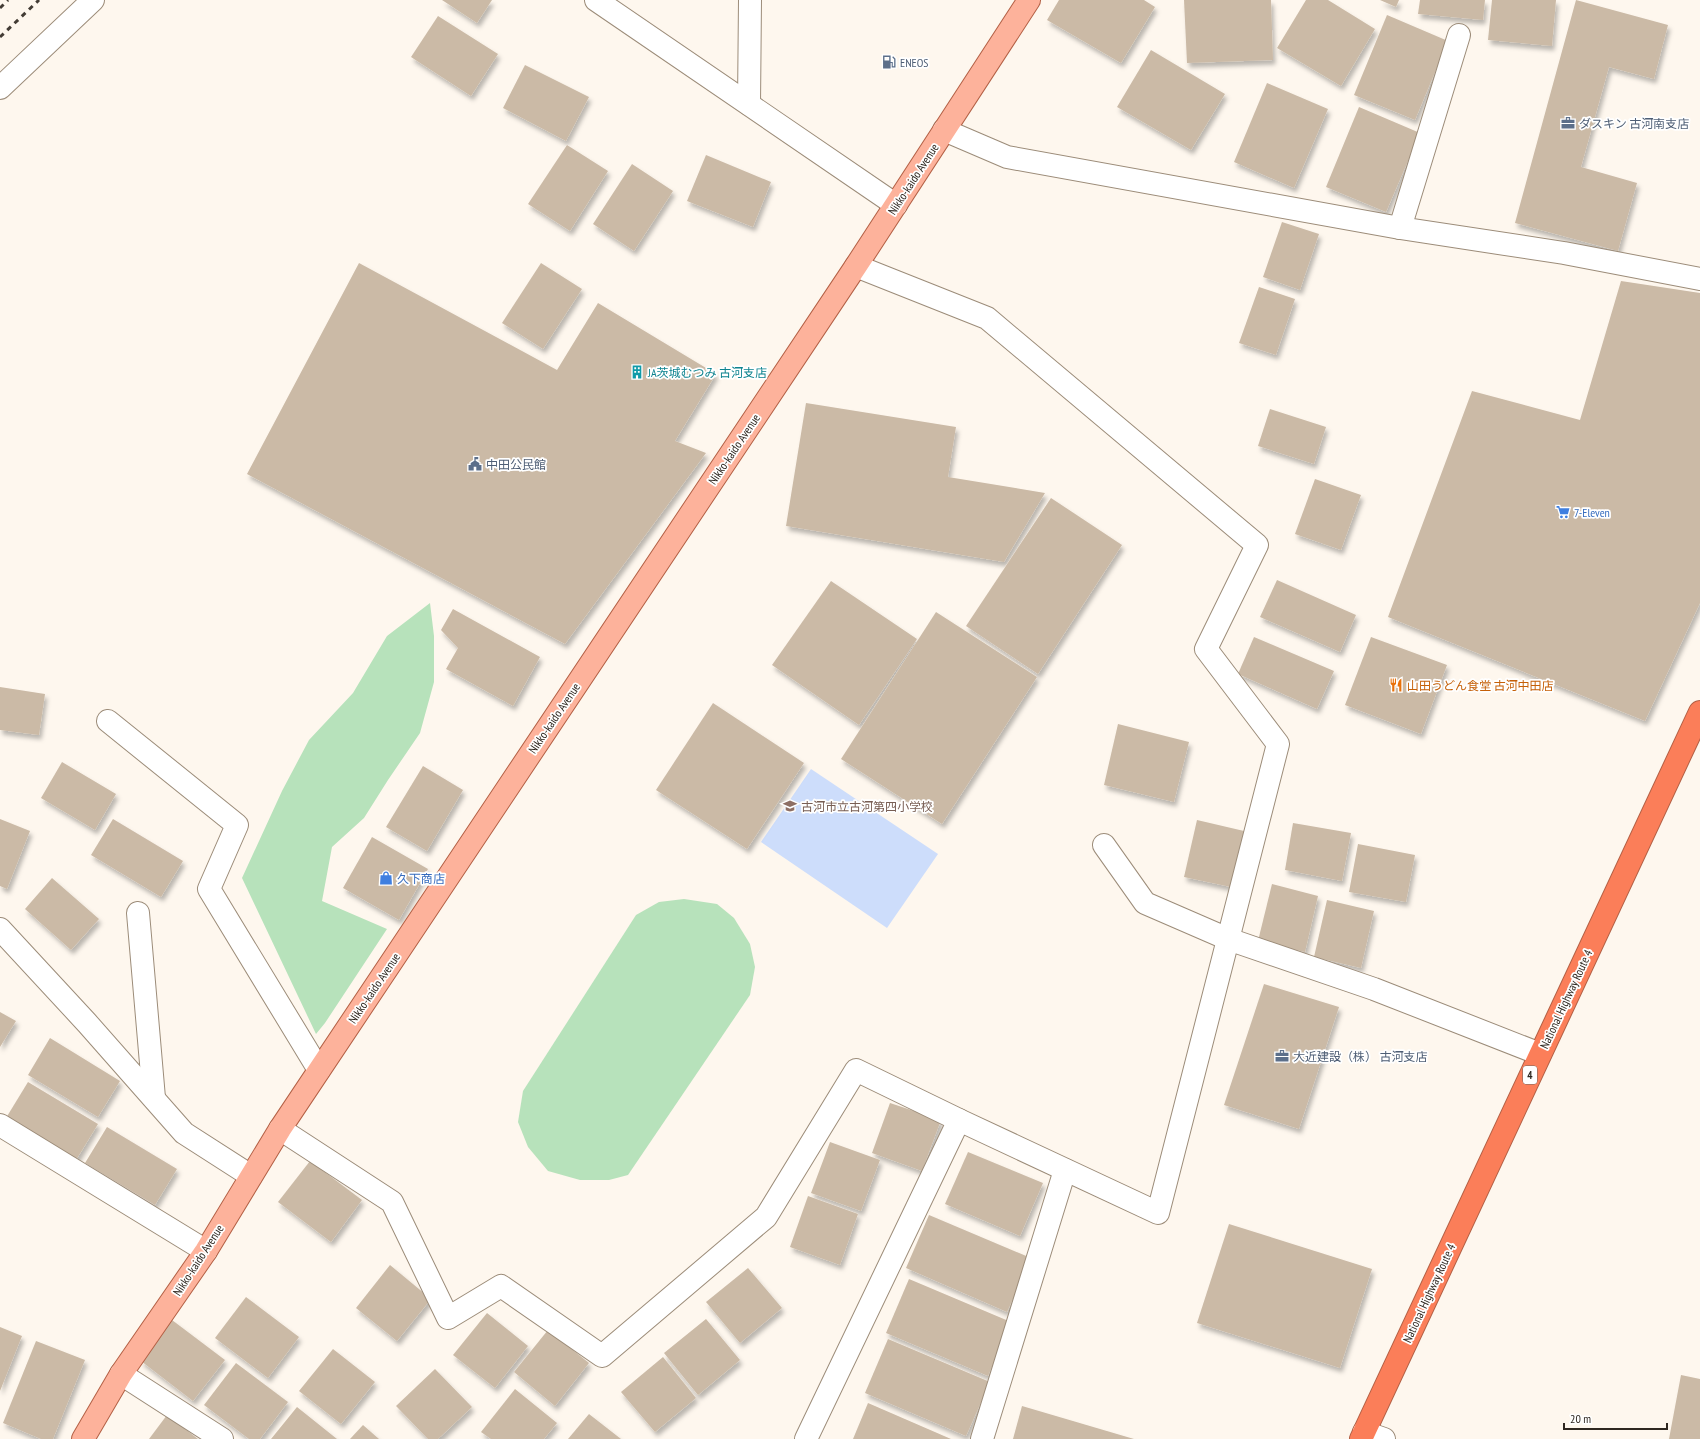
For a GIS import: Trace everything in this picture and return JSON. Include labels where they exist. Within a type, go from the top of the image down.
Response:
[{"type":"highway","name":"National Highway Route 4","points":[[1370,1437],[1540,1054],[1700,712]]},
{"type":"main road","name":"Nikko-kaido Avenue","points":[[82,1439],[121,1374],[206,1251],[250,1176],[280,1129],[856,266],[1029,0]]},
{"type":"street","points":[[0,88],[93,0]]},
{"type":"street","points":[[596,0],[896,205]]},
{"type":"street","points":[[749,104],[750,0]]},
{"type":"street","points":[[1400,228],[1459,34]]},
{"type":"street","points":[[944,130],[1006,157],[1400,228],[1564,253],[1700,279]]},
{"type":"street","points":[[280,1129],[392,1202],[448,1318],[501,1286],[602,1356],[766,1217],[856,1070],[1158,1213],[1278,744],[1206,649],[1257,544],[987,318],[856,266]]},
{"type":"street","points":[[108,721],[237,825],[209,889],[319,1070]]},
{"type":"street","points":[[1104,845],[1145,903],[1228,939],[1374,989],[1540,1054]]},
{"type":"street","points":[[138,913],[154,1098]]},
{"type":"street","points":[[0,929],[88,1023],[184,1133],[250,1176]]},
{"type":"street","points":[[806,1439],[959,1120]]},
{"type":"street","points":[[0,1125],[206,1251]]},
{"type":"street","points":[[982,1439],[1065,1170]]},
{"type":"street","points":[[121,1374],[222,1439]]},
{"type":"green space","points":[[430,603],[434,636],[434,682],[420,733],[364,818],[332,847],[322,901],[387,929],[325,1023],[316,1034],[242,878],[282,791],[309,740],[353,693],[387,636]]},
{"type":"green space","points":[[684,899],[717,904],[734,918],[750,944],[755,967],[750,995],[628,1175],[609,1180],[580,1180],[548,1171],[528,1147],[518,1122],[523,1091],[636,915],[659,902]]},
{"type":"water","points":[[811,769],[938,854],[887,928],[761,842]]},
{"type":"building","points":[[442,0],[492,0],[477,23]]},
{"type":"building","points":[[1059,0],[1144,0],[1155,7],[1121,63],[1047,20]]},
{"type":"building","points":[[1184,0],[1271,0],[1273,60],[1187,63]]},
{"type":"building","points":[[1306,0],[1328,0],[1375,29],[1341,86],[1277,48]]},
{"type":"building","points":[[1380,0],[1399,0],[1396,7]]},
{"type":"building","points":[[1420,0],[1485,0],[1483,20],[1418,14]]},
{"type":"building","points":[[1492,0],[1556,0],[1552,46],[1488,40]]},
{"type":"building","name":"ダスキン 古河南支店","points":[[1576,0],[1668,25],[1654,79],[1609,67],[1581,167],[1637,183],[1618,251],[1515,223]]},
{"type":"building","points":[[1387,15],[1448,41],[1415,120],[1354,95]]},
{"type":"building","points":[[438,16],[498,54],[471,96],[411,57]]},
{"type":"building","points":[[1151,50],[1225,94],[1191,150],[1117,107]]},
{"type":"building","points":[[525,65],[589,97],[566,141],[503,108]]},
{"type":"building","points":[[1267,83],[1328,109],[1294,188],[1234,162]]},
{"type":"building","points":[[1359,107],[1420,133],[1386,212],[1326,187]]},
{"type":"building","points":[[567,145],[608,171],[570,231],[528,204]]},
{"type":"building","points":[[706,155],[771,182],[753,227],[687,201]]},
{"type":"building","points":[[632,164],[673,191],[634,251],[593,224]]},
{"type":"building","points":[[1282,222],[1319,234],[1300,290],[1263,277]]},
{"type":"building","name":"中田公民館","points":[[359,263],[557,370],[598,303],[716,374],[675,441],[706,453],[565,644],[247,474]]},
{"type":"building","points":[[541,263],[582,289],[543,349],[502,323]]},
{"type":"building","name":"7-Eleven","points":[[1621,281],[1700,293],[1700,603],[1645,721],[1388,617],[1472,391],[1580,420]]},
{"type":"building","points":[[1259,287],[1295,299],[1276,355],[1239,343]]},
{"type":"building","points":[[806,403],[956,427],[948,477],[1045,493],[1004,562],[786,526]]},
{"type":"building","points":[[1270,409],[1326,427],[1314,464],[1258,446]]},
{"type":"building","points":[[1315,479],[1361,495],[1341,550],[1295,534]]},
{"type":"building","points":[[1051,498],[1122,545],[1038,674],[966,626]]},
{"type":"building","points":[[1277,580],[1356,615],[1340,652],[1260,617]]},
{"type":"building","points":[[831,581],[917,639],[859,725],[772,665]]},
{"type":"building","points":[[453,609],[540,657],[513,706],[446,669],[458,648],[441,630]]},
{"type":"building","points":[[936,612],[1037,677],[942,824],[841,759]]},
{"type":"building","points":[[1254,637],[1334,671],[1317,709],[1238,674]]},
{"type":"building","name":"山田うどん食堂 古河中田店","points":[[1371,637],[1447,665],[1421,734],[1345,705]]},
{"type":"building","points":[[0,687],[45,694],[39,735],[0,730]]},
{"type":"building","points":[[713,703],[804,763],[747,849],[656,790]]},
{"type":"building","points":[[1118,724],[1189,742],[1174,802],[1104,785]]},
{"type":"building","points":[[62,762],[116,794],[95,830],[41,798]]},
{"type":"building","points":[[423,766],[463,790],[427,851],[386,827]]},
{"type":"building","points":[[0,819],[30,831],[7,889],[0,886]]},
{"type":"building","points":[[113,819],[183,861],[161,897],[91,855]]},
{"type":"building","points":[[1197,820],[1244,831],[1231,887],[1184,877]]},
{"type":"building","points":[[1293,823],[1351,833],[1342,881],[1285,870]]},
{"type":"building","name":"久下商店","points":[[372,837],[428,869],[399,920],[343,888]]},
{"type":"building","points":[[1358,844],[1415,855],[1406,902],[1349,892]]},
{"type":"building","points":[[52,878],[99,919],[71,950],[25,909]]},
{"type":"building","points":[[1272,884],[1318,896],[1305,952],[1258,941]]},
{"type":"building","points":[[1327,900],[1374,911],[1361,968],[1314,957]]},
{"type":"building","name":"大近建設（株） 古河支店","points":[[1264,984],[1339,1007],[1299,1129],[1224,1105]]},
{"type":"building","points":[[0,1012],[16,1021],[0,1047]]},
{"type":"building","points":[[50,1038],[120,1081],[98,1117],[28,1075]]},
{"type":"building","points":[[28,1082],[98,1124],[76,1160],[6,1118]]},
{"type":"building","points":[[890,1103],[941,1120],[922,1171],[872,1153]]},
{"type":"building","points":[[107,1127],[177,1169],[155,1205],[85,1163]]},
{"type":"building","points":[[830,1142],[880,1160],[861,1211],[811,1193]]},
{"type":"building","points":[[968,1152],[1043,1183],[1020,1236],[945,1204]]},
{"type":"building","points":[[310,1161],[362,1200],[331,1242],[278,1202]]},
{"type":"building","points":[[808,1196],[858,1214],[840,1265],[790,1247]]},
{"type":"building","points":[[929,1215],[1031,1258],[1007,1312],[906,1268]]},
{"type":"building","points":[[1229,1224],[1372,1269],[1340,1368],[1197,1323]]},
{"type":"building","points":[[390,1265],[431,1299],[397,1341],[356,1308]]},
{"type":"building","points":[[748,1268],[782,1308],[740,1343],[706,1302]]},
{"type":"building","points":[[909,1279],[1011,1322],[988,1376],[886,1333]]},
{"type":"building","points":[[246,1297],[299,1337],[268,1378],[215,1338]]},
{"type":"building","points":[[487,1313],[528,1346],[495,1388],[453,1355]]},
{"type":"building","points":[[706,1319],[740,1360],[698,1395],[664,1353]]},
{"type":"building","points":[[172,1320],[225,1360],[193,1401],[141,1361]]},
{"type":"building","points":[[0,1327],[22,1336],[0,1391]]},
{"type":"building","points":[[548,1330],[589,1363],[555,1406],[514,1372]]},
{"type":"building","points":[[888,1339],[990,1382],[966,1436],[865,1393]]},
{"type":"building","points":[[36,1341],[85,1360],[53,1439],[41,1439],[3,1423]]},
{"type":"building","points":[[333,1349],[375,1382],[341,1424],[299,1391]]},
{"type":"building","points":[[663,1357],[696,1398],[655,1432],[621,1392]]},
{"type":"building","points":[[236,1363],[288,1402],[260,1439],[249,1439],[204,1405]]},
{"type":"building","points":[[435,1369],[472,1407],[438,1439],[428,1439],[396,1406]]},
{"type":"building","points":[[1681,1375],[1700,1379],[1700,1439],[1669,1439]]},
{"type":"building","points":[[515,1389],[557,1423],[544,1439],[491,1439],[481,1432]]},
{"type":"building","points":[[868,1403],[951,1439],[853,1439]]},
{"type":"building","points":[[1022,1406],[1134,1439],[1013,1439]]},
{"type":"building","points":[[297,1407],[337,1439],[271,1439]]},
{"type":"building","points":[[589,1414],[621,1439],[568,1439]]},
{"type":"building","points":[[167,1415],[198,1439],[149,1439]]},
{"type":"building","points":[[363,1425],[379,1439],[350,1439]]},
{"type":"railway","points":[[0,8],[8,0]]},
{"type":"railway","points":[[0,37],[39,0]]},
{"type":"place","name":"ENEOS","points":[[889,62]]},
{"type":"place","name":"ダスキン 古河南支店","points":[[1568,123]]},
{"type":"place","name":"JA茨城むつみ 古河支店","points":[[637,372]]},
{"type":"place","name":"中田公民館","points":[[475,464]]},
{"type":"place","name":"7-Eleven","points":[[1563,512]]},
{"type":"place","name":"山田うどん食堂 古河中田店","points":[[1396,685]]},
{"type":"place","name":"古河市立古河第四小学校","points":[[790,806]]},
{"type":"place","name":"久下商店","points":[[386,878]]},
{"type":"place","name":"大近建設（株） 古河支店","points":[[1282,1056]]}]
